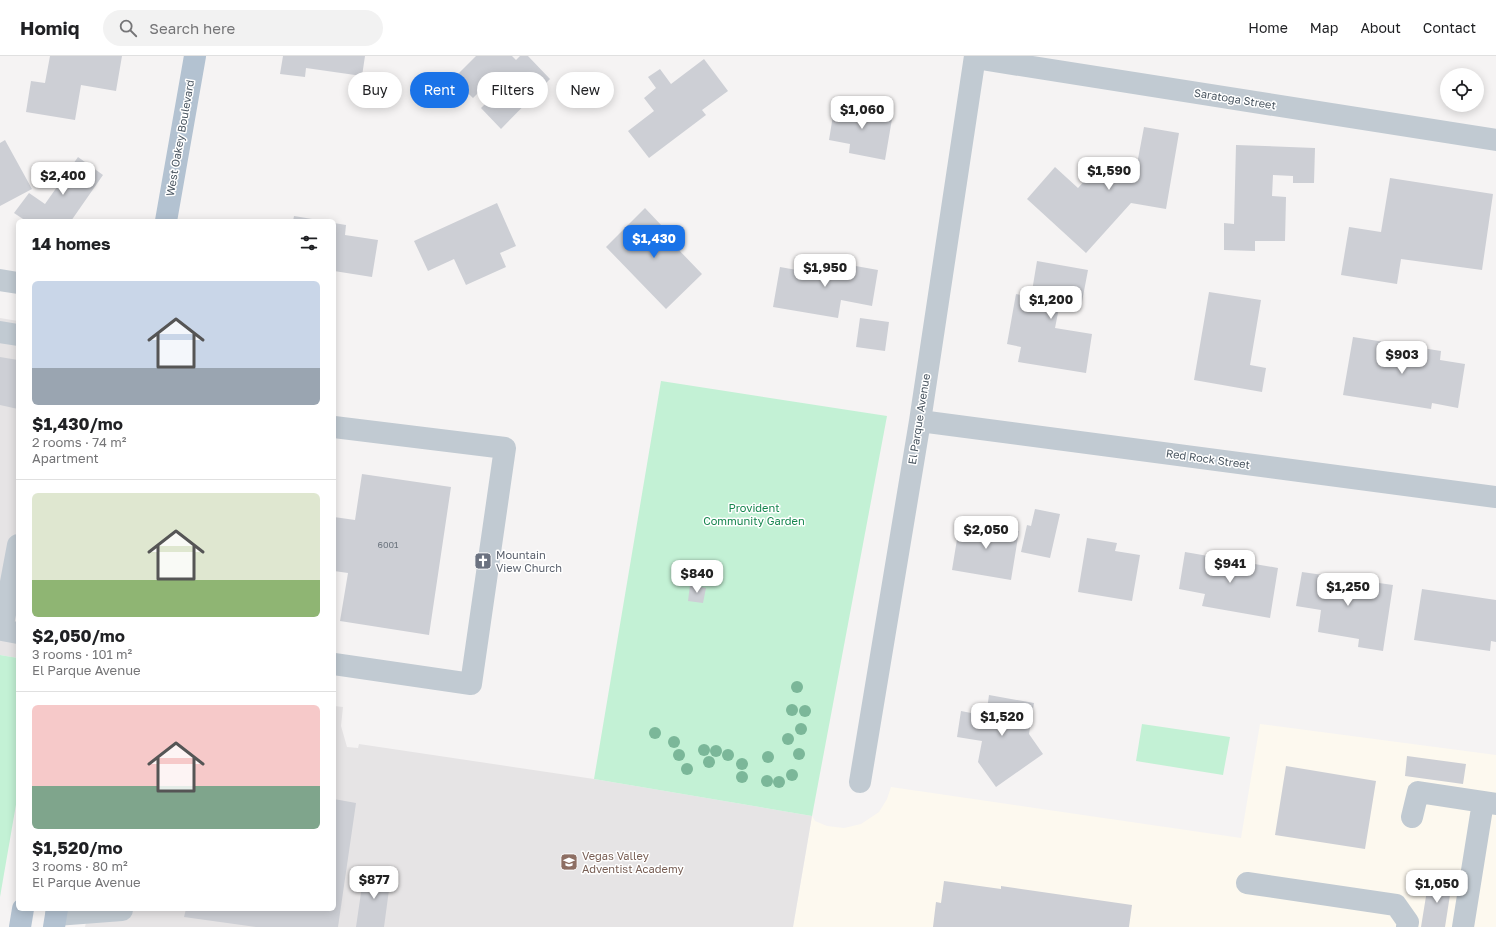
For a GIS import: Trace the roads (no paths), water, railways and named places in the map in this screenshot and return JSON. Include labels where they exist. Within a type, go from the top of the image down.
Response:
[{"type":"main road","name":"West Oakey Boulevard","points":[[166,219],[195,56]]},
{"type":"main road","points":[[20,927],[24,911]]},
{"type":"street","name":"Saratoga Street","points":[[975,57],[1496,140]]},
{"type":"street","name":"El Parque Avenue","points":[[860,782],[920,421],[975,57]]},
{"type":"street","points":[[0,280],[16,283]]},
{"type":"street","points":[[0,332],[16,335]]},
{"type":"street","name":"Red Rock Street","points":[[920,421],[1496,497]]},
{"type":"street","points":[[336,428],[505,448],[471,684],[336,664]]},
{"type":"street","points":[[16,556],[2,630],[16,633]]},
{"type":"street","points":[[1412,817],[1418,792],[1490,803],[1463,927]]},
{"type":"street","points":[[1247,883],[1396,905],[1408,922],[1407,927]]},
{"type":"street","points":[[56,917],[113,911]]},
{"type":"place","name":"Mountain View Church","points":[[483,561]]},
{"type":"place","name":"Vegas Valley Adventist Academy","points":[[569,862]]},
{"type":"park label","name":"Provident Community Garden","points":[[754,514]]}]
